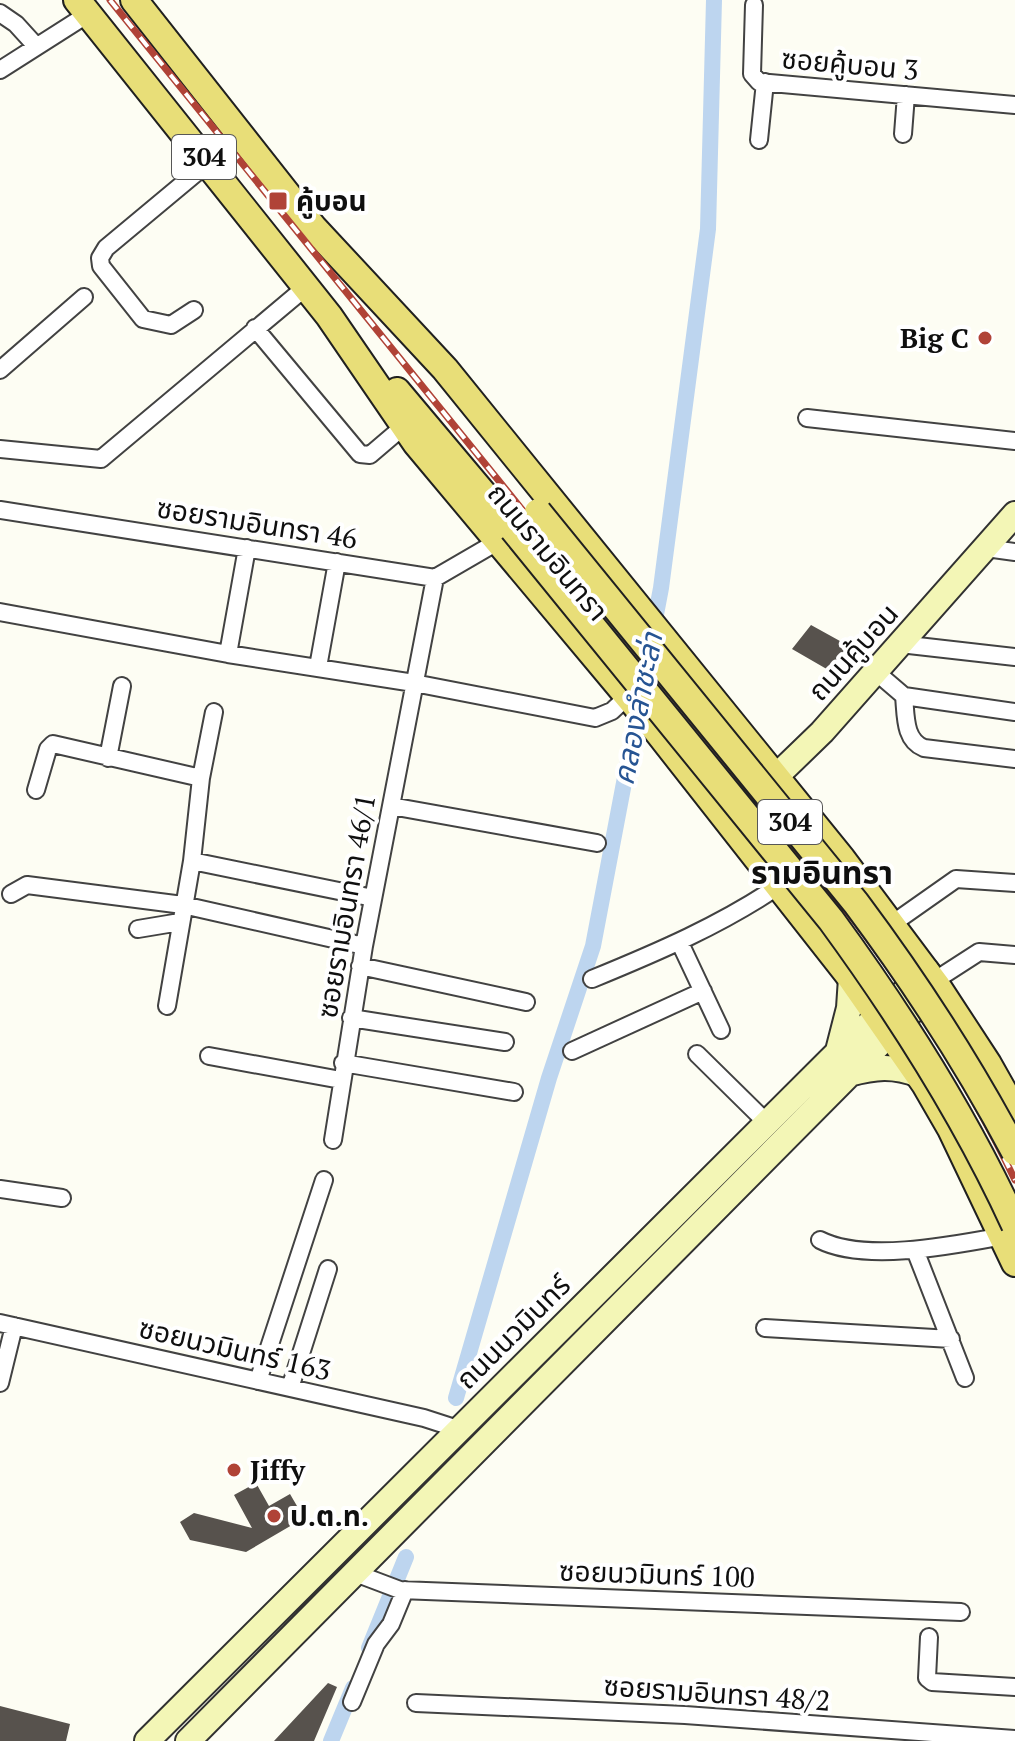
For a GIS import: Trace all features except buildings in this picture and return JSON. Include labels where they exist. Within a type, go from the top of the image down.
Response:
[{"type":"main road","name":"ถนนรามอินทรา","points":[[134,0],[538,512],[856,903],[940,1023],[1015,1152]]},
{"type":"main road","name":"ถนนรามอินทรา","points":[[83,7],[329,316],[432,430],[505,536],[851,978],[922,1079],[1009,1230]]},
{"type":"main road","name":"ถนนรามอินทรา","points":[[311,225],[445,369],[778,777],[933,979],[1015,1112]]},
{"type":"main road","name":"ถนนรามอินทรา","points":[[329,316],[404,426],[505,536],[831,920],[868,971],[954,1104],[1009,1230],[1015,1263]]},
{"type":"main road","name":"ถนนคู้บอน","points":[[729,822],[778,777],[876,672],[1015,514]]},
{"type":"main road","points":[[663,740],[687,748],[708,741],[721,726],[721,710]]},
{"type":"main road","points":[[758,796],[758,807],[801,864],[805,875],[806,920]]},
{"type":"main road","points":[[829,950],[858,957],[871,952],[888,918]]},
{"type":"main road","points":[[851,978],[842,1064],[904,1069],[922,1079],[934,1065],[953,1055],[967,1055],[988,1064]]},
{"type":"main road","name":"ถนนนวมินทร์","points":[[188,1741],[355,1573],[842,1064],[933,979]]},
{"type":"main road","name":"ถนนนวมินทร์","points":[[147,1741],[767,1123],[842,1064]]},
{"type":"street","name":"ซอยคู้บอน 3","points":[[754,5],[752,74],[759,82],[1015,105]]},
{"type":"street","points":[[0,70],[36,46],[83,7]]},
{"type":"street","points":[[0,13],[16,24],[36,46]]},
{"type":"street","points":[[759,140],[765,82]]},
{"type":"street","points":[[903,134],[906,95]]},
{"type":"street","points":[[194,310],[171,325],[143,319],[101,266],[100,258],[106,248],[208,163]]},
{"type":"street","points":[[0,449],[101,459],[306,287]]},
{"type":"street","points":[[0,370],[84,297]]},
{"type":"street","points":[[255,328],[360,454],[370,455],[404,426]]},
{"type":"street","points":[[807,418],[1015,441]]},
{"type":"street","name":"ซอยรามอินทรา 46","points":[[0,510],[435,578]]},
{"type":"street","points":[[435,578],[505,536]]},
{"type":"street","points":[[228,654],[247,548]]},
{"type":"street","points":[[986,548],[1015,552]]},
{"type":"street","points":[[318,667],[337,562]]},
{"type":"street","name":"ซอยรามอินทรา 46/1","points":[[333,1140],[360,966],[435,578]]},
{"type":"street","points":[[0,612],[228,654],[414,683],[595,718],[630,699]]},
{"type":"street","points":[[900,644],[1015,657]]},
{"type":"street","points":[[876,672],[904,696],[1015,712]]},
{"type":"street","points":[[108,758],[122,686]]},
{"type":"street","points":[[904,696],[909,738],[915,745],[1015,759]]},
{"type":"street","points":[[167,1006],[192,861],[201,778],[214,712]]},
{"type":"street","points":[[36,790],[48,749],[53,744],[201,778]]},
{"type":"street","points":[[391,806],[597,843]]},
{"type":"street","points":[[192,861],[373,898]]},
{"type":"street","points":[[888,918],[956,879],[1015,883]]},
{"type":"street","points":[[11,894],[27,885],[364,946]]},
{"type":"street","points":[[592,979],[680,943],[745,909],[780,885]]},
{"type":"street","points":[[138,929],[182,913]]},
{"type":"street","points":[[680,943],[721,1030]]},
{"type":"street","points":[[933,979],[979,952],[1015,955]]},
{"type":"street","points":[[360,966],[526,1002]]},
{"type":"street","points":[[572,1051],[703,991]]},
{"type":"street","points":[[351,1018],[505,1042]]},
{"type":"street","points":[[697,1054],[767,1123]]},
{"type":"street","points":[[209,1056],[514,1092]]},
{"type":"street","points":[[258,1381],[324,1180]]},
{"type":"street","points":[[0,1189],[62,1198]]},
{"type":"street","points":[[820,1240],[839,1248],[915,1250],[1009,1230]]},
{"type":"street","points":[[915,1250],[965,1378]]},
{"type":"street","points":[[290,1388],[328,1269]]},
{"type":"street","points":[[0,1383],[7,1324]]},
{"type":"street","name":"ซอยนวมินทร์ 163","points":[[7,1324],[424,1418],[458,1429]]},
{"type":"street","points":[[765,1328],[951,1339]]},
{"type":"street","name":"ซอยนวมินทร์ 100","points":[[355,1573],[397,1588],[961,1612]]},
{"type":"street","points":[[352,1702],[376,1644],[391,1624],[397,1588]]},
{"type":"street","points":[[929,1637],[927,1678],[932,1682],[1015,1687]]},
{"type":"street","name":"ซอยรามอินทรา 48/2","points":[[416,1703],[685,1715],[1015,1739]]},
{"type":"waterway","name":"คลองลำชะล่า","points":[[456,1398],[549,1078],[593,946],[661,588],[708,229],[714,0]]},
{"type":"waterway","name":"คลองลำชะล่า","points":[[369,1648],[406,1557]]},
{"type":"waterway","name":"คลองลำชะล่า","points":[[331,1741],[353,1688]]},
{"type":"railway","points":[[110,0],[854,920],[941,1046],[1015,1180]]},
{"type":"place","name":"คู้บอน","points":[[278,201]]},
{"type":"place","name":"Big C","points":[[985,338]]},
{"type":"place","name":"Jiffy","points":[[234,1470]]},
{"type":"place","name":"ป.ต.ท.","points":[[274,1516]]},
{"type":"district","name":"รามอินทรา","points":[[822,873]]}]
